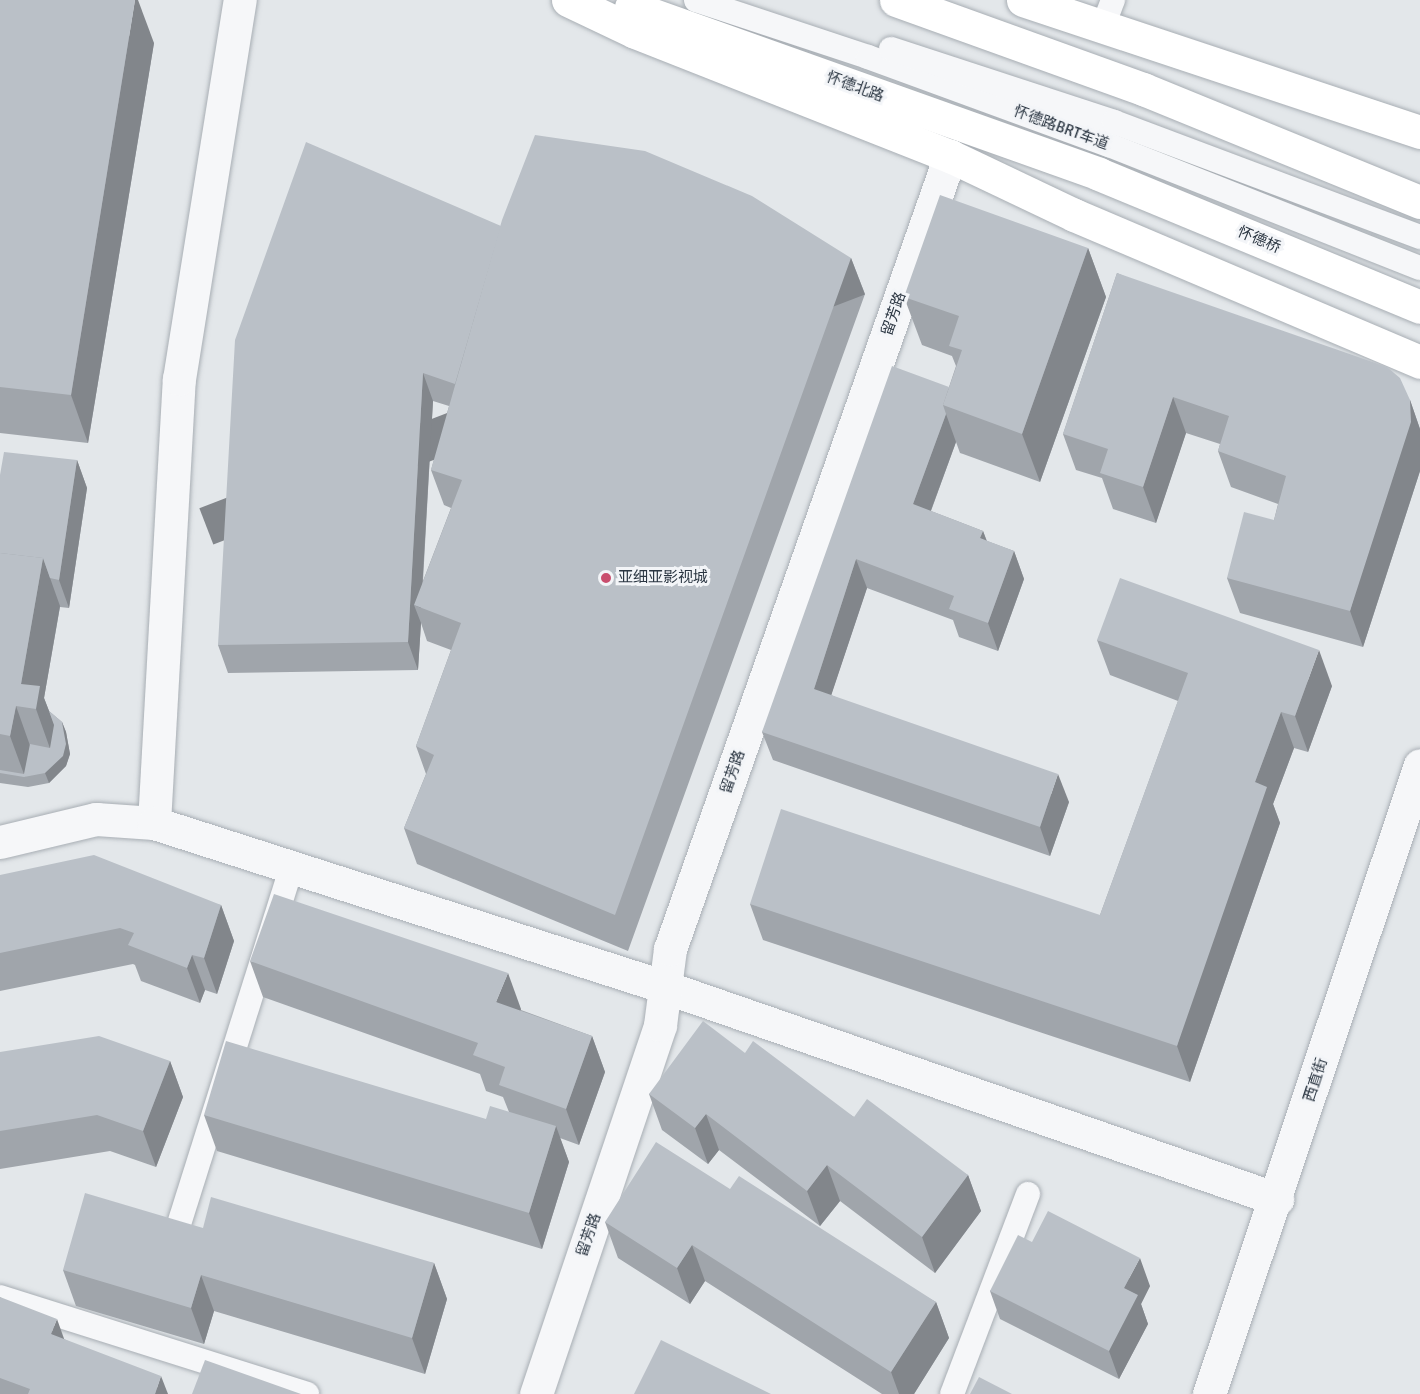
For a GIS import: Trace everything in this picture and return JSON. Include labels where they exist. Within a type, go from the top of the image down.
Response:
[{"type":"main road","points":[[568,0],[635,32],[950,156],[1074,215],[1420,362]]},
{"type":"main road","name":"怀德北路","points":[[610,0],[1104,159]]},
{"type":"main road","points":[[896,0],[1143,89],[1420,202]]},
{"type":"main road","points":[[1023,0],[1108,13],[1420,132]]},
{"type":"main road","name":"怀德桥","points":[[1104,159],[1420,307]]},
{"type":"street","points":[[154,823],[178,379],[240,0]]},
{"type":"street","name":"留芳路","points":[[536,1394],[660,1025],[670,950],[950,156]]},
{"type":"street","name":"西直街","points":[[1209,1394],[1277,1199],[1420,765]]},
{"type":"street","points":[[0,842],[96,819],[154,823],[291,869],[665,987],[1277,1199]]},
{"type":"lane","name":"怀德路BRT车道","points":[[696,0],[868,57],[1104,159],[1420,268]]},
{"type":"lane","name":"怀德路BRT车道","points":[[748,0],[1114,122],[1420,237]]},
{"type":"lane","points":[[174,1240],[291,869]]},
{"type":"lane","points":[[952,1394],[1028,1194]]},
{"type":"lane","points":[[0,1297],[307,1394]]},
{"type":"building","points":[[0,0],[135,0],[71,395],[0,387]]},
{"type":"building","name":"亚细亚影视城","points":[[535,135],[645,151],[752,196],[851,258],[615,915],[404,828],[434,755],[416,746],[461,623],[414,605],[462,480],[431,470],[502,220]]},
{"type":"building","points":[[306,142],[501,226],[455,384],[423,373],[408,642],[218,645],[235,340]]},
{"type":"building","points":[[940,195],[1088,248],[1022,434],[943,405],[962,350],[949,346],[959,316],[904,297]]},
{"type":"building","points":[[1117,273],[1387,367],[1400,378],[1410,400],[1411,422],[1350,611],[1227,578],[1244,512],[1274,520],[1286,476],[1218,451],[1229,416],[1173,397],[1143,487],[1100,473],[1108,449],[1063,434]]},
{"type":"building","points":[[892,366],[949,387],[943,405],[946,414],[913,504],[983,531],[980,538],[1014,551],[988,623],[949,609],[954,596],[856,559],[814,689],[1058,774],[1040,827],[762,732]]},
{"type":"building","points":[[4,452],[77,460],[59,580],[50,578],[43,558],[0,553],[0,475]]},
{"type":"building","points":[[0,553],[43,558],[21,684],[40,686],[36,709],[16,706],[10,736],[0,734]]},
{"type":"building","points":[[1120,578],[1319,650],[1295,716],[1281,712],[1255,782],[1267,787],[1177,1046],[750,904],[781,809],[1100,915],[1188,673],[1097,640]]},
{"type":"building","points":[[49,711],[62,722],[66,744],[63,756],[45,773],[24,777],[0,773],[0,770],[24,774],[30,744],[50,748],[54,725]]},
{"type":"building","points":[[94,855],[221,905],[204,958],[192,955],[187,968],[128,945],[134,933],[120,928],[0,953],[0,875]]},
{"type":"building","points":[[274,894],[508,973],[496,1002],[592,1036],[566,1109],[499,1085],[505,1067],[473,1055],[478,1043],[250,961]]},
{"type":"building","points":[[703,1021],[745,1053],[753,1041],[854,1117],[867,1099],[968,1175],[922,1237],[827,1165],[807,1191],[706,1114],[695,1128],[649,1094]]},
{"type":"building","points":[[99,1036],[170,1061],[143,1131],[97,1115],[0,1131],[0,1052]]},
{"type":"building","points":[[226,1041],[486,1119],[490,1106],[556,1126],[529,1213],[204,1115]]},
{"type":"building","points":[[656,1142],[730,1189],[739,1176],[936,1302],[891,1372],[692,1245],[677,1268],[605,1222]]},
{"type":"building","points":[[85,1193],[203,1228],[211,1197],[434,1263],[412,1338],[201,1275],[191,1308],[63,1270]]},
{"type":"building","points":[[1048,1211],[1140,1258],[1124,1288],[1138,1295],[1109,1351],[990,1291],[1018,1235],[1032,1242]]},
{"type":"building","points":[[0,1297],[57,1319],[51,1334],[161,1376],[155,1394],[28,1394],[30,1389],[0,1378]]},
{"type":"building","points":[[661,1340],[771,1394],[634,1394]]},
{"type":"building","points":[[205,1360],[301,1394],[192,1394]]},
{"type":"building","points":[[979,1377],[1012,1394],[970,1394]]},
{"type":"place","name":"亚细亚影视城","points":[[606,578]]}]
